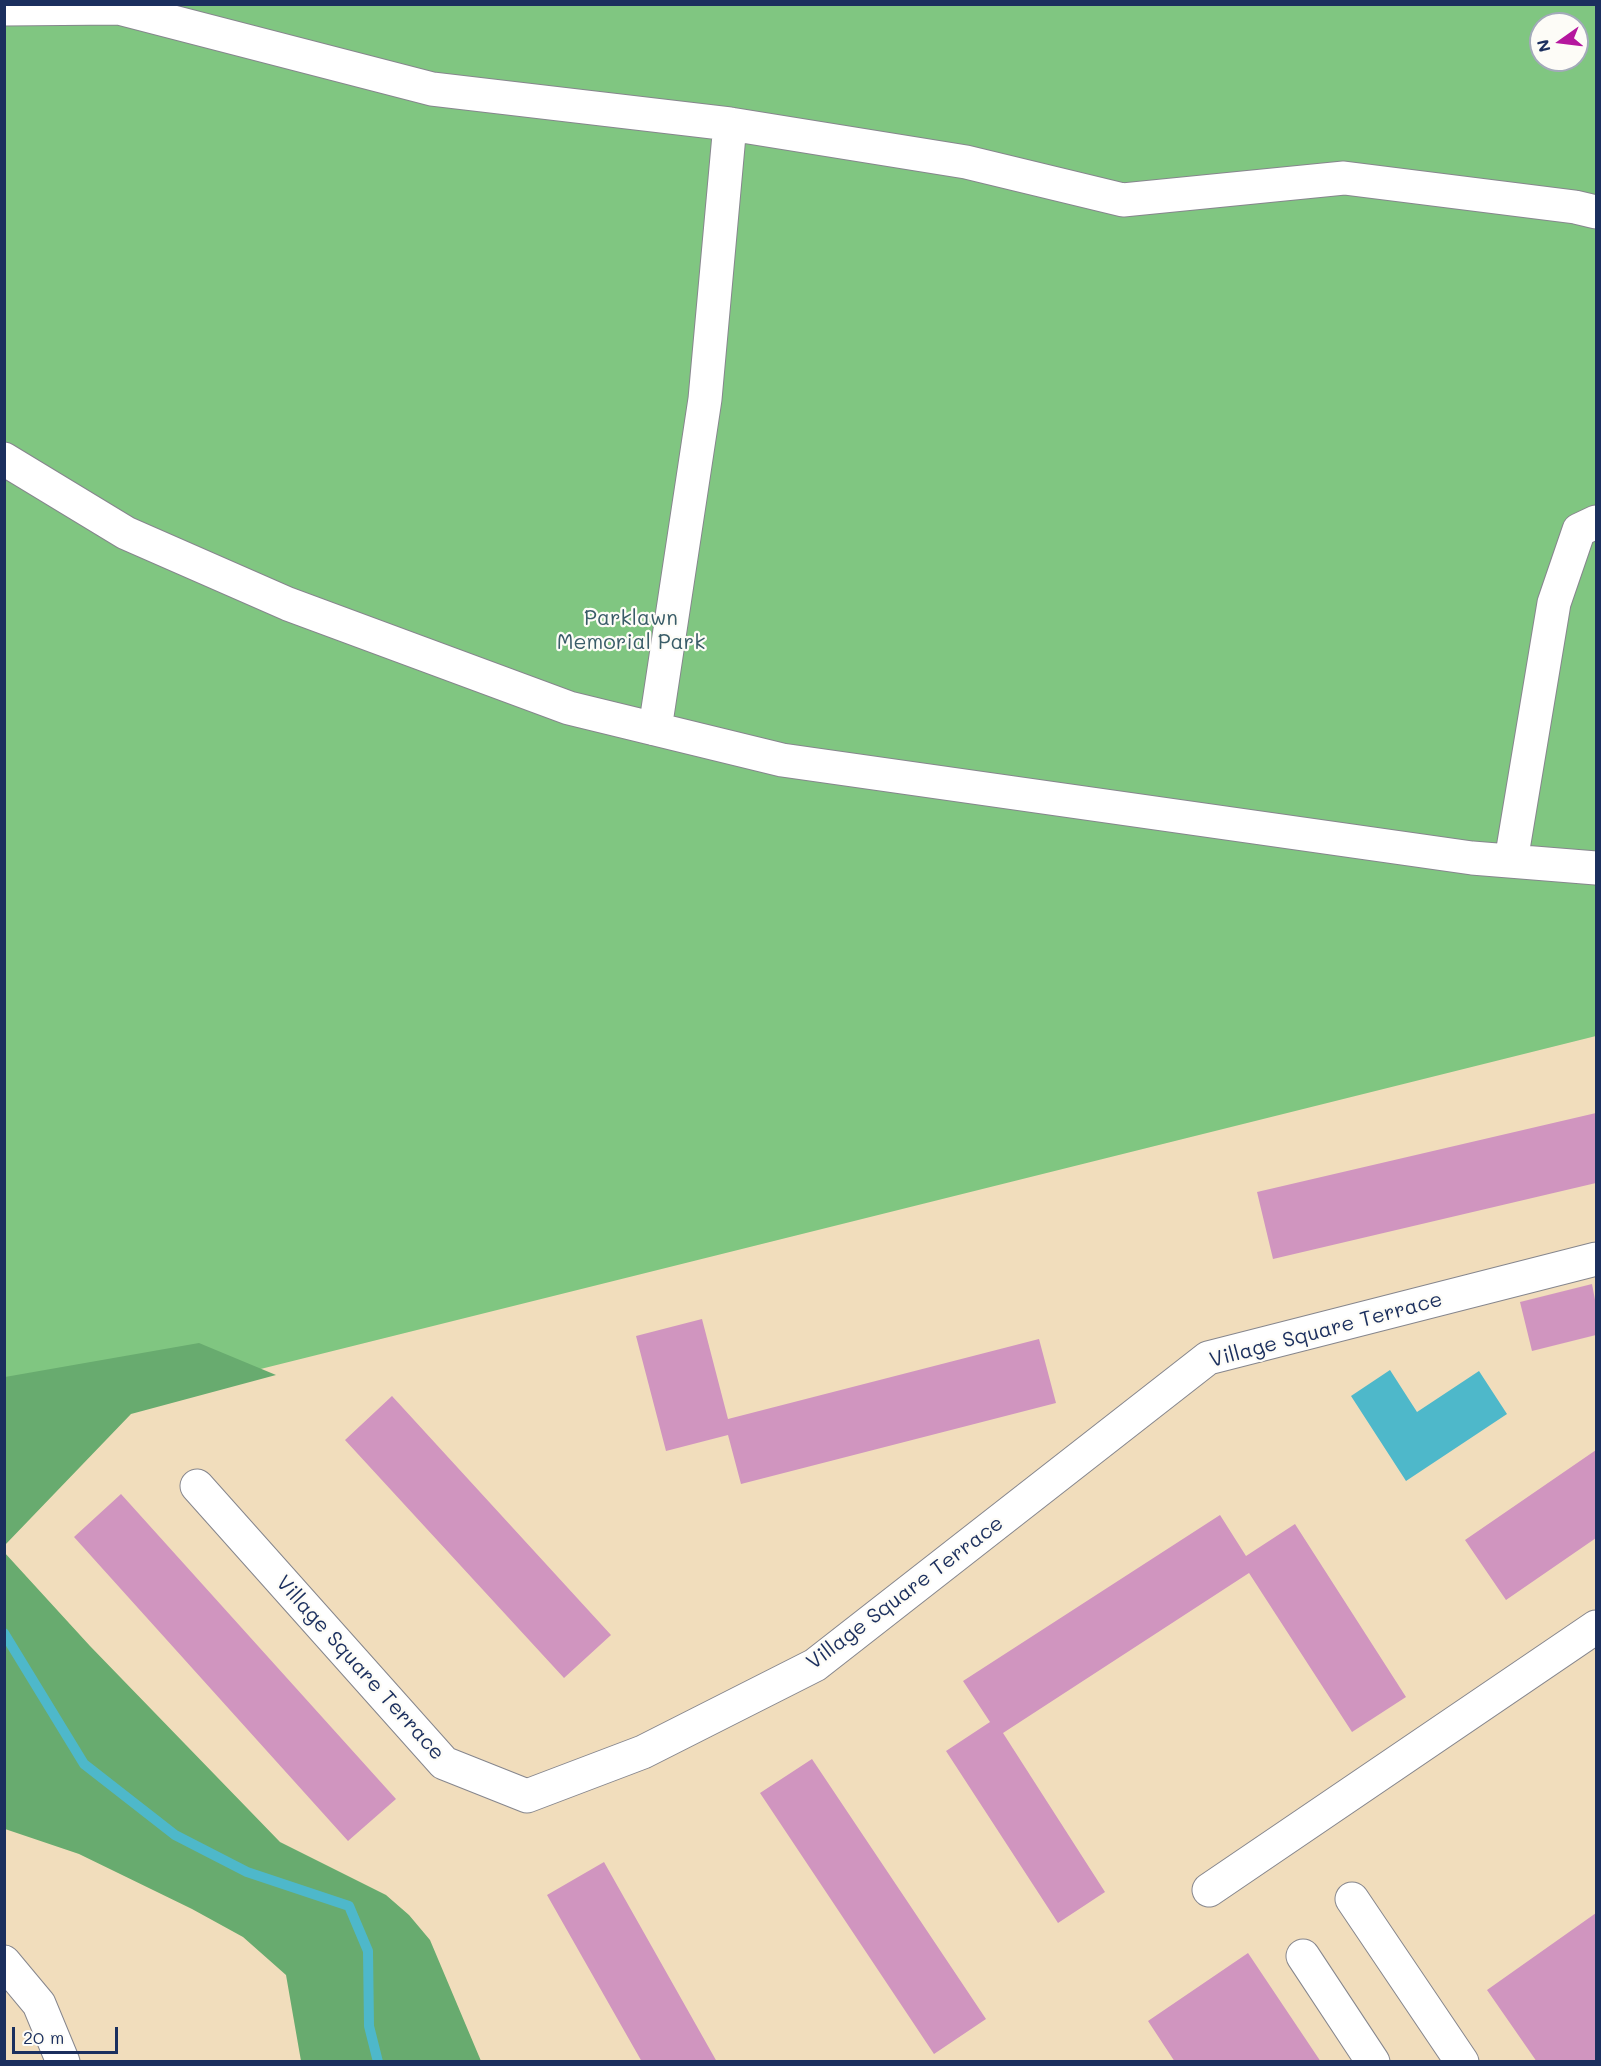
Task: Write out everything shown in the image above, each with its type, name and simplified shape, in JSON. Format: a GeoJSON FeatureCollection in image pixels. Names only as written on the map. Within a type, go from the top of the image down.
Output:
{"type":"FeatureCollection","features":[{"type":"Feature","properties":{"kind":"street"},"geometry":{"type":"LineString","coordinates":[[4,9],[119,8],[432,89],[730,124],[966,162],[1123,200],[1344,178],[1575,207],[1596,212]]}},
{"type":"Feature","properties":{"kind":"street"},"geometry":{"type":"LineString","coordinates":[[655,729],[705,399],[730,124]]}},
{"type":"Feature","properties":{"kind":"street"},"geometry":{"type":"LineString","coordinates":[[4,459],[126,533],[288,604],[568,708],[782,760],[1473,858],[1596,868]]}},
{"type":"Feature","properties":{"kind":"street"},"geometry":{"type":"LineString","coordinates":[[1511,861],[1554,603],[1580,530],[1596,522]]}},
{"type":"Feature","properties":{"kind":"street","name":"Village Square Terrace"},"geometry":{"type":"LineString","coordinates":[[197,1486],[444,1763],[527,1796],[643,1752],[815,1665],[1208,1358],[1596,1259]]}},
{"type":"Feature","properties":{"kind":"street"},"geometry":{"type":"LineString","coordinates":[[1209,1890],[1596,1627]]}},
{"type":"Feature","properties":{"kind":"street"},"geometry":{"type":"LineString","coordinates":[[1352,1899],[1462,2061]]}},
{"type":"Feature","properties":{"kind":"street"},"geometry":{"type":"LineString","coordinates":[[1303,1956],[1373,2061]]}},
{"type":"Feature","properties":{"kind":"street"},"geometry":{"type":"LineString","coordinates":[[4,1962],[39,2004],[63,2061]]}},
{"type":"Feature","properties":{"kind":"green space","name":"Parklawn Memorial Park"},"geometry":{"type":"Polygon","coordinates":[[[5,5],[1596,5],[1596,1036],[32,1426],[5,1496],[5,5]]]}},
{"type":"Feature","properties":{"kind":"green space"},"geometry":{"type":"Polygon","coordinates":[[[199,1343],[276,1375],[131,1414],[5,1545],[5,1377],[199,1343]]]}},
{"type":"Feature","properties":{"kind":"green space"},"geometry":{"type":"Polygon","coordinates":[[[4,1552],[90,1646],[280,1842],[386,1895],[409,1915],[430,1940],[481,2061],[301,2061],[286,1975],[243,1937],[192,1909],[79,1854],[5,1829],[4,1552]]]}},
{"type":"Feature","properties":{"kind":"water"},"geometry":{"type":"Polygon","coordinates":[[[1390,1370],[1417,1412],[1479,1371],[1507,1414],[1406,1481],[1351,1396],[1390,1370]]]}},
{"type":"Feature","properties":{"kind":"building"},"geometry":{"type":"Polygon","coordinates":[[[1596,1113],[1596,1183],[1273,1259],[1257,1192],[1596,1113]]]}},
{"type":"Feature","properties":{"kind":"building"},"geometry":{"type":"Polygon","coordinates":[[[1592,1284],[1596,1305],[1596,1335],[1532,1351],[1520,1302],[1592,1284]]]}},
{"type":"Feature","properties":{"kind":"building"},"geometry":{"type":"Polygon","coordinates":[[[702,1319],[728,1419],[1039,1339],[1056,1403],[741,1484],[728,1435],[666,1451],[636,1336],[702,1319]]]}},
{"type":"Feature","properties":{"kind":"building"},"geometry":{"type":"Polygon","coordinates":[[[392,1396],[611,1635],[564,1678],[345,1440],[392,1396]]]}},
{"type":"Feature","properties":{"kind":"building"},"geometry":{"type":"Polygon","coordinates":[[[1596,1450],[1596,1538],[1506,1600],[1465,1540],[1596,1450]]]}},
{"type":"Feature","properties":{"kind":"building"},"geometry":{"type":"Polygon","coordinates":[[[121,1494],[396,1799],[348,1841],[74,1537],[121,1494]]]}},
{"type":"Feature","properties":{"kind":"building"},"geometry":{"type":"Polygon","coordinates":[[[1220,1515],[1246,1556],[1295,1524],[1406,1697],[1352,1732],[1249,1573],[1003,1733],[1105,1892],[1058,1923],[946,1751],[990,1722],[963,1681],[1220,1515]]]}},
{"type":"Feature","properties":{"kind":"building"},"geometry":{"type":"Polygon","coordinates":[[[812,1759],[986,2019],[934,2054],[760,1793],[812,1759]]]}},
{"type":"Feature","properties":{"kind":"building"},"geometry":{"type":"Polygon","coordinates":[[[604,1862],[717,2062],[642,2062],[547,1895],[604,1862]]]}},
{"type":"Feature","properties":{"kind":"building"},"geometry":{"type":"Polygon","coordinates":[[[1596,1913],[1596,2062],[1537,2062],[1487,1990],[1596,1913]]]}},
{"type":"Feature","properties":{"kind":"building"},"geometry":{"type":"Polygon","coordinates":[[[1248,1953],[1321,2062],[1175,2062],[1148,2021],[1248,1953]]]}},
{"type":"Feature","properties":{"kind":"waterway"},"geometry":{"type":"LineString","coordinates":[[4,1633],[84,1764],[175,1835],[247,1872],[349,1906],[368,1951],[369,2026],[378,2062]]}}]}
